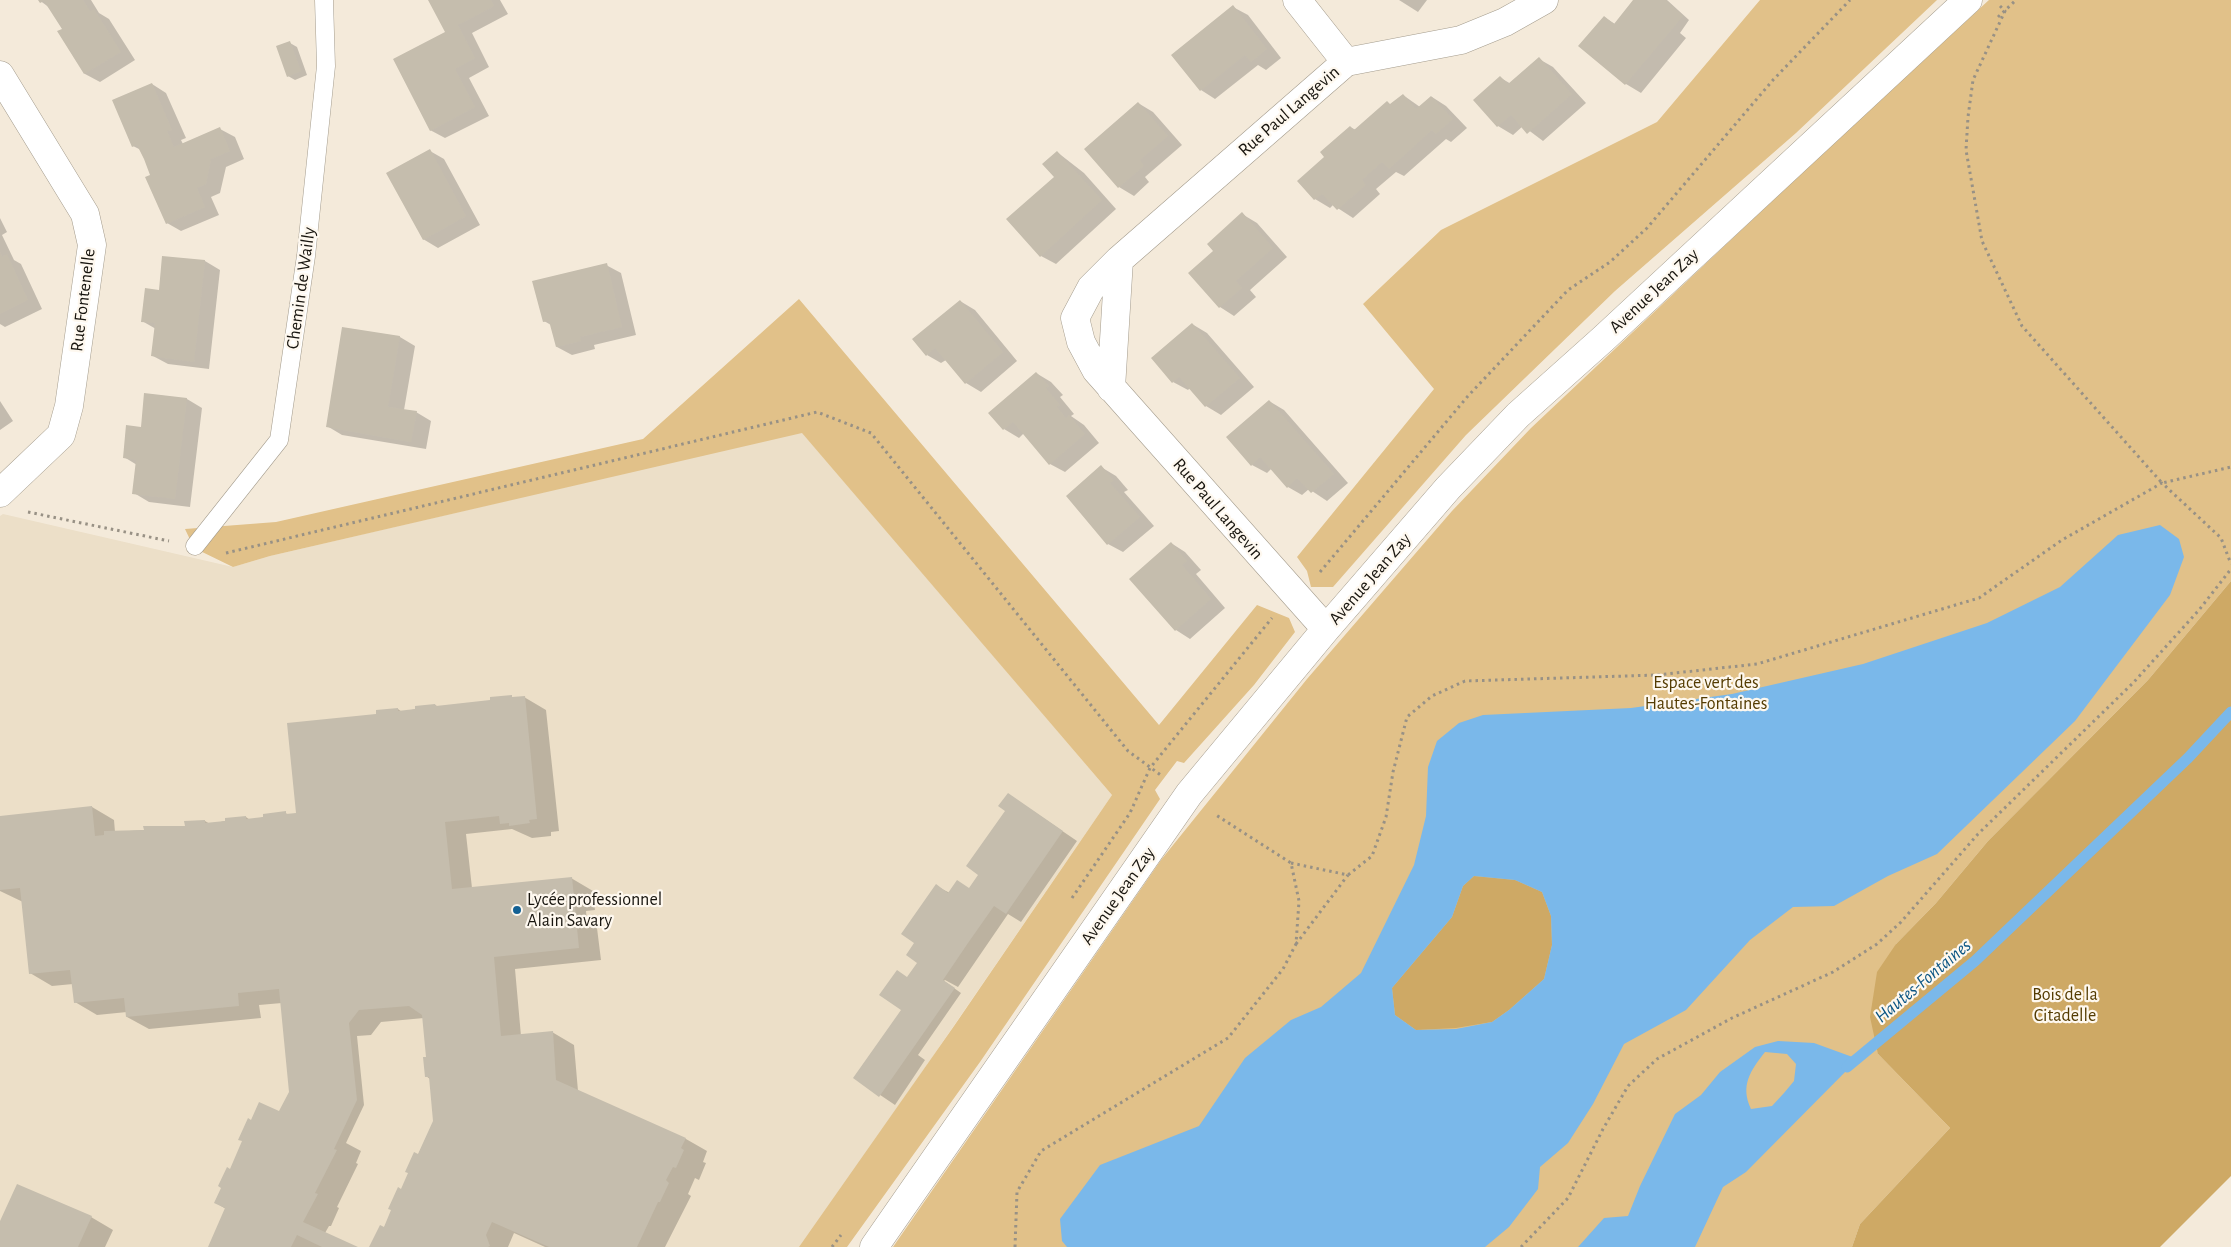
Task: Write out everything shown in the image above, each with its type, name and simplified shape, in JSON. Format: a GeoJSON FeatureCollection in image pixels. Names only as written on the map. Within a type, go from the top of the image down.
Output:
{"type":"FeatureCollection","features":[{"type":"Feature","properties":{"kind":"street"},"geometry":{"type":"LineString","coordinates":[[1297,0],[1346,62]]}},
{"type":"Feature","properties":{"kind":"street","name":"Rue Paul Langevin"},"geometry":{"type":"LineString","coordinates":[[1326,629],[1096,370],[1081,342],[1075,318],[1091,288],[1120,260],[1346,62],[1461,40],[1505,22],[1544,0]]}},
{"type":"Feature","properties":{"kind":"street","name":"Avenue Jean Zay"},"geometry":{"type":"LineString","coordinates":[[874,1247],[1189,794],[1326,629],[1448,488],[1518,415],[1603,339],[1968,0]]}},
{"type":"Feature","properties":{"kind":"street","name":"Rue Fontenelle"},"geometry":{"type":"LineString","coordinates":[[0,75],[85,214],[92,245],[69,406],[62,435],[0,493]]}},
{"type":"Feature","properties":{"kind":"street"},"geometry":{"type":"LineString","coordinates":[[1111,388],[1120,260]]}},
{"type":"Feature","properties":{"kind":"lane","name":"Chemin de Wailly"},"geometry":{"type":"LineString","coordinates":[[195,546],[280,440],[306,256],[326,66],[324,0]]}},
{"type":"Feature","properties":{"kind":"path"},"geometry":{"type":"LineString","coordinates":[[1991,24],[2016,0]]}},
{"type":"Feature","properties":{"kind":"path"},"geometry":{"type":"LineString","coordinates":[[1998,5],[2005,11]]}},
{"type":"Feature","properties":{"kind":"path"},"geometry":{"type":"LineString","coordinates":[[2005,11],[1973,80],[1968,117],[1966,150],[1982,241],[2022,326],[2162,483],[2221,538],[2231,564]]}},
{"type":"Feature","properties":{"kind":"path"},"geometry":{"type":"LineString","coordinates":[[25,511],[195,546],[224,554],[817,412],[871,433],[1128,751],[1213,812],[1291,862],[1348,874]]}},
{"type":"Feature","properties":{"kind":"path"},"geometry":{"type":"LineString","coordinates":[[1015,1247],[1017,1192],[1041,1151],[1228,1038],[1284,969],[1296,944],[1348,874],[1372,856],[1386,817],[1393,772],[1407,717],[1432,696],[1466,681],[1568,680],[1657,675],[1757,664],[1979,598],[2062,540],[2162,483],[2231,466]]}},
{"type":"Feature","properties":{"kind":"path"},"geometry":{"type":"LineString","coordinates":[[1521,1247],[1568,1198],[1603,1129],[1628,1086],[1657,1060],[1732,1018],[1833,972],[1877,944],[1902,922],[1978,834],[2133,683],[2199,610],[2231,568]]}},
{"type":"Feature","properties":{"kind":"path"},"geometry":{"type":"LineString","coordinates":[[1291,862],[1299,901],[1296,944]]}},
{"type":"Feature","properties":{"kind":"shaded area","name":"Lycée professionnel Alain Savary"},"geometry":{"type":"Polygon","coordinates":[[[802,432],[1112,795],[802,1247],[0,1247],[0,516],[3,514],[233,567],[270,556],[802,432]]]}},
{"type":"Feature","properties":{"kind":"green space"},"geometry":{"type":"Polygon","coordinates":[[[1760,0],[1937,0],[1796,133],[1615,291],[1466,435],[1333,587],[1311,587],[1307,571],[1297,557],[1434,389],[1363,304],[1441,230],[1657,122],[1760,0]]]}},
{"type":"Feature","properties":{"kind":"green space","name":"Espace vert des Hautes-Fontaines"},"geometry":{"type":"Polygon","coordinates":[[[1989,0],[2231,0],[2231,581],[2148,680],[1988,841],[1936,903],[1896,944],[1878,1054],[1950,1128],[1860,1224],[1852,1247],[893,1247],[1161,860],[1307,679],[1452,511],[1531,428],[1873,106],[1989,0]]]}},
{"type":"Feature","properties":{"kind":"green space"},"geometry":{"type":"Polygon","coordinates":[[[799,299],[1159,725],[1257,605],[1289,618],[1295,632],[1254,685],[1184,763],[1177,761],[1155,790],[1160,799],[980,1062],[847,1247],[799,1247],[954,1026],[1112,795],[802,433],[270,556],[233,567],[194,548],[185,529],[276,522],[643,439],[799,299]]]}},
{"type":"Feature","properties":{"kind":"green space","name":"Bois de la Citadelle"},"geometry":{"type":"Polygon","coordinates":[[[2231,581],[2231,1176],[2160,1247],[1852,1247],[1860,1224],[1950,1128],[1878,1054],[1870,1017],[1877,972],[1896,944],[1936,903],[1988,841],[2148,680],[2231,581]]]}},
{"type":"Feature","properties":{"kind":"green space"},"geometry":{"type":"Polygon","coordinates":[[[1474,876],[1515,880],[1542,892],[1551,916],[1552,945],[1544,979],[1509,1010],[1492,1022],[1456,1028],[1416,1030],[1395,1015],[1392,988],[1452,917],[1463,886],[1474,876]]]}},
{"type":"Feature","properties":{"kind":"water"},"geometry":{"type":"Polygon","coordinates":[[[2160,525],[2179,539],[2184,557],[2170,595],[2075,721],[1937,854],[1888,876],[1834,906],[1793,907],[1750,940],[1686,1010],[1624,1044],[1593,1104],[1568,1143],[1540,1167],[1538,1189],[1509,1227],[1485,1247],[1067,1247],[1062,1241],[1060,1219],[1100,1165],[1199,1126],[1245,1058],[1291,1020],[1321,1007],[1361,973],[1414,865],[1426,816],[1428,767],[1437,741],[1459,723],[1483,715],[1631,708],[1732,694],[1863,664],[1987,623],[2060,587],[2118,535],[2160,525]],[[1474,876],[1463,886],[1452,917],[1392,988],[1395,1015],[1416,1030],[1456,1029],[1492,1022],[1509,1010],[1544,979],[1552,945],[1551,916],[1542,892],[1515,880],[1474,876]]]}},
{"type":"Feature","properties":{"kind":"water"},"geometry":{"type":"Polygon","coordinates":[[[1778,1041],[1814,1043],[1858,1059],[1746,1172],[1723,1187],[1695,1247],[1578,1247],[1604,1218],[1628,1216],[1640,1186],[1675,1114],[1701,1095],[1720,1072],[1755,1047],[1778,1041]],[[1765,1052],[1751,1072],[1746,1093],[1751,1109],[1772,1106],[1794,1081],[1796,1064],[1787,1054],[1765,1052]]]}},
{"type":"Feature","properties":{"kind":"building"},"geometry":{"type":"Polygon","coordinates":[[[38,0],[83,0],[90,11],[94,9],[121,52],[84,74],[57,31],[62,29],[44,1],[40,3],[38,0]]]}},
{"type":"Feature","properties":{"kind":"building"},"geometry":{"type":"Polygon","coordinates":[[[428,0],[491,0],[494,6],[458,25],[475,58],[455,69],[475,107],[430,131],[393,59],[445,32],[428,0]]]}},
{"type":"Feature","properties":{"kind":"building"},"geometry":{"type":"Polygon","coordinates":[[[1633,0],[1666,0],[1683,16],[1625,85],[1578,46],[1604,16],[1614,24],[1633,0]]]}},
{"type":"Feature","properties":{"kind":"building"},"geometry":{"type":"Polygon","coordinates":[[[1233,5],[1267,49],[1251,62],[1245,55],[1200,91],[1171,55],[1233,5]]]}},
{"type":"Feature","properties":{"kind":"building"},"geometry":{"type":"Polygon","coordinates":[[[290,41],[301,71],[287,77],[276,46],[290,41]]]}},
{"type":"Feature","properties":{"kind":"building"},"geometry":{"type":"Polygon","coordinates":[[[1539,57],[1572,94],[1527,134],[1511,115],[1497,127],[1473,100],[1500,76],[1508,84],[1539,57]]]}},
{"type":"Feature","properties":{"kind":"building"},"geometry":{"type":"Polygon","coordinates":[[[152,83],[172,130],[167,131],[174,147],[220,127],[230,151],[211,159],[206,184],[197,188],[205,207],[166,224],[145,177],[150,175],[144,159],[137,145],[132,147],[112,100],[152,83]]]}},
{"type":"Feature","properties":{"kind":"building"},"geometry":{"type":"Polygon","coordinates":[[[1403,94],[1416,109],[1431,96],[1453,119],[1436,134],[1432,130],[1389,169],[1382,162],[1362,180],[1366,185],[1337,210],[1322,194],[1314,200],[1297,181],[1324,157],[1320,152],[1350,126],[1354,130],[1387,101],[1390,104],[1403,94]]]}},
{"type":"Feature","properties":{"kind":"building"},"geometry":{"type":"Polygon","coordinates":[[[1138,102],[1168,136],[1140,160],[1144,166],[1118,188],[1084,149],[1138,102]]]}},
{"type":"Feature","properties":{"kind":"building"},"geometry":{"type":"Polygon","coordinates":[[[430,149],[466,216],[423,240],[386,173],[430,149]]]}},
{"type":"Feature","properties":{"kind":"building"},"geometry":{"type":"Polygon","coordinates":[[[1057,151],[1102,200],[1040,257],[1006,219],[1054,177],[1042,164],[1057,151]]]}},
{"type":"Feature","properties":{"kind":"building"},"geometry":{"type":"Polygon","coordinates":[[[1242,212],[1273,248],[1236,281],[1242,288],[1219,308],[1188,273],[1213,251],[1207,244],[1242,212]]]}},
{"type":"Feature","properties":{"kind":"building"},"geometry":{"type":"Polygon","coordinates":[[[0,252],[2,257],[7,254],[28,300],[0,314],[0,252]]]}},
{"type":"Feature","properties":{"kind":"building"},"geometry":{"type":"Polygon","coordinates":[[[162,256],[205,260],[194,362],[151,356],[155,323],[141,322],[145,288],[159,290],[162,256]]]}},
{"type":"Feature","properties":{"kind":"building"},"geometry":{"type":"Polygon","coordinates":[[[607,263],[622,327],[580,337],[581,341],[556,347],[549,321],[543,322],[532,281],[607,263]]]}},
{"type":"Feature","properties":{"kind":"building"},"geometry":{"type":"Polygon","coordinates":[[[960,300],[1003,352],[965,384],[935,348],[926,356],[912,339],[960,300]]]}},
{"type":"Feature","properties":{"kind":"building"},"geometry":{"type":"Polygon","coordinates":[[[1192,323],[1240,378],[1205,407],[1179,377],[1172,383],[1151,358],[1192,323]]]}},
{"type":"Feature","properties":{"kind":"building"},"geometry":{"type":"Polygon","coordinates":[[[342,327],[400,336],[388,407],[417,411],[411,442],[326,427],[342,327]]]}},
{"type":"Feature","properties":{"kind":"building"},"geometry":{"type":"Polygon","coordinates":[[[1036,372],[1049,386],[1046,388],[1060,405],[1057,407],[1066,418],[1069,415],[1085,434],[1049,465],[1013,422],[1003,430],[988,413],[1036,372]]]}},
{"type":"Feature","properties":{"kind":"building"},"geometry":{"type":"Polygon","coordinates":[[[144,393],[187,398],[175,499],[132,494],[136,460],[123,458],[126,425],[141,427],[144,393]]]}},
{"type":"Feature","properties":{"kind":"building"},"geometry":{"type":"Polygon","coordinates":[[[1269,400],[1334,474],[1311,493],[1297,478],[1287,488],[1260,457],[1251,466],[1226,437],[1269,400]]]}},
{"type":"Feature","properties":{"kind":"building"},"geometry":{"type":"Polygon","coordinates":[[[1101,465],[1114,481],[1110,483],[1140,517],[1107,545],[1066,496],[1101,465]]]}},
{"type":"Feature","properties":{"kind":"building"},"geometry":{"type":"Polygon","coordinates":[[[1171,542],[1187,561],[1182,565],[1211,599],[1175,631],[1129,579],[1171,542]]]}},
{"type":"Feature","properties":{"kind":"building"},"geometry":{"type":"Polygon","coordinates":[[[512,695],[512,697],[525,696],[537,819],[529,820],[530,823],[509,826],[509,823],[500,824],[499,816],[445,822],[452,889],[572,877],[579,948],[494,957],[501,1036],[553,1031],[556,1080],[686,1138],[681,1148],[684,1150],[676,1168],[673,1167],[666,1180],[669,1183],[637,1247],[549,1247],[492,1222],[486,1235],[490,1246],[488,1247],[369,1247],[380,1225],[384,1227],[391,1210],[388,1209],[398,1187],[401,1189],[408,1173],[405,1172],[414,1152],[418,1154],[433,1121],[429,1077],[425,1077],[423,1057],[426,1057],[422,1015],[409,1006],[359,1010],[349,1023],[357,1100],[334,1149],[337,1150],[315,1193],[318,1194],[303,1222],[358,1247],[322,1247],[297,1235],[291,1247],[208,1247],[225,1208],[214,1203],[221,1188],[218,1186],[227,1167],[230,1169],[242,1141],[238,1140],[248,1118],[251,1120],[259,1102],[279,1111],[289,1092],[279,989],[238,993],[239,1006],[126,1017],[124,998],[74,1003],[70,970],[29,974],[20,888],[0,890],[0,816],[92,806],[95,836],[104,835],[104,831],[144,830],[143,826],[185,826],[184,821],[205,820],[205,823],[225,821],[225,818],[246,816],[246,819],[263,817],[263,814],[286,811],[286,814],[296,813],[287,723],[376,714],[376,710],[398,708],[398,711],[415,709],[415,706],[435,704],[436,706],[490,700],[490,697],[512,695]]]}},
{"type":"Feature","properties":{"kind":"building"},"geometry":{"type":"Polygon","coordinates":[[[1008,793],[1063,831],[1006,914],[994,906],[968,943],[943,980],[955,988],[879,1097],[853,1078],[901,1010],[879,995],[897,970],[907,977],[917,963],[906,955],[914,943],[901,934],[936,884],[948,893],[957,880],[969,888],[978,875],[966,866],[1005,811],[998,806],[1008,793]]]}},
{"type":"Feature","properties":{"kind":"building"},"geometry":{"type":"Polygon","coordinates":[[[17,1184],[92,1216],[78,1247],[0,1247],[0,1221],[17,1184]]]}},
{"type":"Feature","properties":{"kind":"waterway","name":"Hautes-Fontaines"},"geometry":{"type":"LineString","coordinates":[[1847,1067],[1975,961],[2188,758],[2231,712]]}},
{"type":"Feature","properties":{"kind":"place","name":"Lycée professionnel Alain Savary"},"geometry":{"type":"Point","coordinates":[517,910]}}]}
